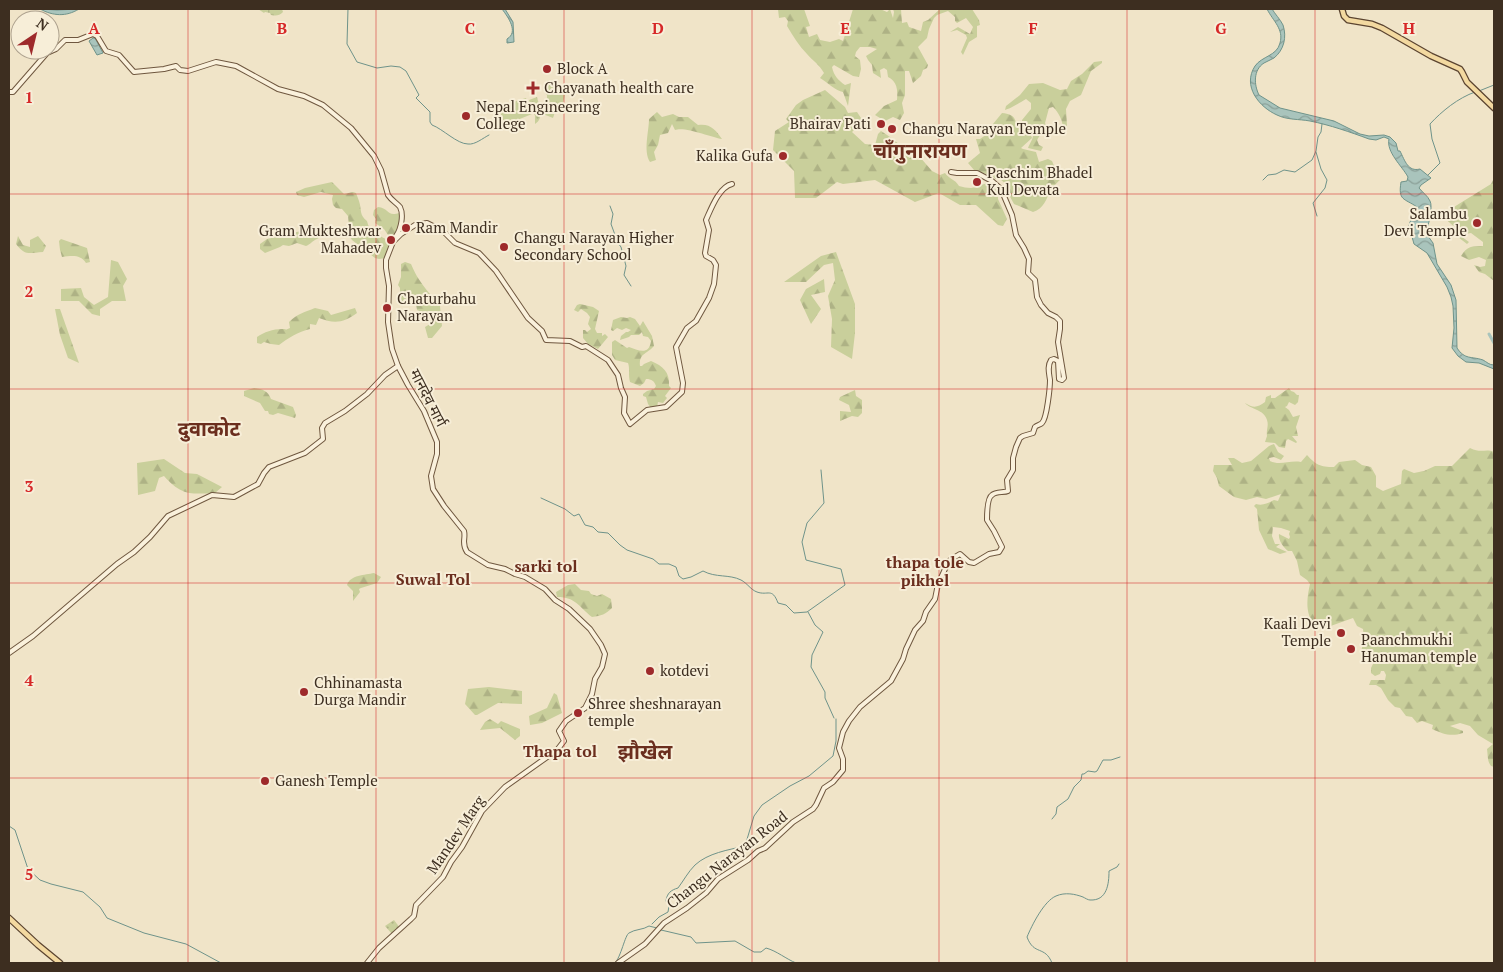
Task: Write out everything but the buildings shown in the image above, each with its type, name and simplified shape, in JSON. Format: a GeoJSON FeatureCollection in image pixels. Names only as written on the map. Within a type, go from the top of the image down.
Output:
{"type":"FeatureCollection","features":[{"type":"Feature","properties":{"kind":"main road"},"geometry":{"type":"LineString","coordinates":[[1342,9],[1344,16],[1348,20],[1372,24],[1382,28],[1460,70],[1467,82],[1494,108]]}},
{"type":"Feature","properties":{"kind":"main road"},"geometry":{"type":"LineString","coordinates":[[9,92],[13,92],[47,53],[56,49],[65,40],[75,41],[93,34],[97,36],[106,51],[119,55],[134,72],[164,70],[176,66],[180,70],[188,72],[216,62],[236,66],[278,89],[317,101],[355,132],[376,159],[388,195],[400,208],[402,215],[400,229],[386,260],[389,286],[388,322],[392,348],[398,366],[385,374],[367,394],[346,412],[325,423],[322,428],[323,439],[306,454],[269,467],[258,484],[232,498],[212,495],[168,516],[134,552],[117,564],[45,626],[9,653]]}},
{"type":"Feature","properties":{"kind":"main road","name":"Changu Narayan Road"},"geometry":{"type":"LineString","coordinates":[[618,963],[645,944],[658,929],[679,912],[706,893],[718,879],[765,848],[793,822],[814,808],[824,788],[833,782],[843,770],[843,759],[839,748],[846,726],[860,706],[892,680],[904,659],[906,648],[914,630],[923,621],[926,612],[935,598],[938,584],[950,560],[960,554],[969,562],[974,563],[988,554],[1000,551],[1002,545],[987,520],[990,496],[1008,491],[1007,480],[1013,470],[1013,458],[1020,438],[1033,433],[1035,427],[1044,420],[1048,405],[1049,364],[1051,360],[1058,361],[1059,379],[1062,380],[1064,378],[1058,342],[1060,322],[1046,311],[1038,299],[1035,280],[1028,274],[1029,259],[1016,235],[1012,214],[1001,189],[992,181],[977,173],[951,172]]}},
{"type":"Feature","properties":{"kind":"main road"},"geometry":{"type":"LineString","coordinates":[[393,242],[398,236],[415,226],[427,223],[441,229],[455,243],[479,254],[496,272],[528,318],[542,331],[546,340],[570,341],[588,347],[610,362],[619,377],[625,397],[624,413],[630,424],[647,410],[666,407],[682,392],[683,383],[676,347],[688,328],[696,321],[709,298],[714,284],[716,265],[705,253],[709,230],[706,220],[713,204],[725,187],[732,184]]}},
{"type":"Feature","properties":{"kind":"main road","name":"मानदेव मार्ग"},"geometry":{"type":"LineString","coordinates":[[398,366],[412,393],[424,410],[437,442],[437,454],[431,476],[433,489],[464,532],[463,540],[467,552],[488,565],[505,569],[545,589],[555,600],[569,609],[590,629],[604,648],[606,654],[604,662],[594,679],[593,690],[585,708]]}},
{"type":"Feature","properties":{"kind":"main road","name":"Mandev Marg"},"geometry":{"type":"LineString","coordinates":[[367,963],[379,948],[414,916],[415,906],[443,877],[482,811],[506,787],[557,750],[564,741],[559,731],[561,727],[566,721],[585,708]]}},
{"type":"Feature","properties":{"kind":"main road"},"geometry":{"type":"LineString","coordinates":[[9,918],[60,963]]}},
{"type":"Feature","properties":{"kind":"green space"},"geometry":{"type":"Polygon","coordinates":[[[258,9],[282,9],[283,12],[276,16],[264,13],[258,9]]]}},
{"type":"Feature","properties":{"kind":"green space"},"geometry":{"type":"Polygon","coordinates":[[[778,9],[804,9],[810,26],[806,27],[809,37],[817,34],[820,40],[830,42],[839,39],[843,41],[853,9],[880,9],[887,12],[890,9],[893,18],[893,9],[901,9],[902,23],[907,22],[909,27],[921,31],[923,22],[940,9],[972,9],[980,25],[977,26],[977,37],[969,42],[963,55],[961,52],[967,38],[966,35],[957,30],[950,32],[958,27],[970,34],[973,27],[966,18],[957,23],[955,17],[948,11],[934,18],[927,38],[918,47],[928,65],[927,68],[923,70],[921,76],[913,83],[909,71],[905,71],[905,95],[902,103],[904,113],[900,120],[893,117],[885,121],[875,115],[884,106],[897,100],[897,89],[884,68],[880,70],[881,78],[873,73],[872,65],[866,56],[877,49],[860,47],[856,52],[855,56],[860,60],[861,69],[859,77],[853,76],[834,65],[832,67],[840,81],[845,85],[851,83],[848,106],[843,92],[820,78],[824,73],[796,41],[787,26],[788,21],[785,17],[779,18],[778,9]]]}},
{"type":"Feature","properties":{"kind":"green space"},"geometry":{"type":"Polygon","coordinates":[[[1102,61],[1091,71],[1081,95],[1070,101],[1066,109],[1067,126],[1063,129],[1057,112],[1053,107],[1049,108],[1045,123],[1048,130],[1042,132],[1037,140],[1039,145],[1043,147],[1041,151],[1028,148],[1033,132],[1032,129],[1022,125],[1022,120],[1031,109],[1031,103],[1026,99],[1005,110],[1006,106],[1020,95],[1029,84],[1043,83],[1060,90],[1067,89],[1071,81],[1082,74],[1094,62],[1102,61]]]}},
{"type":"Feature","properties":{"kind":"green space"},"geometry":{"type":"Polygon","coordinates":[[[548,80],[553,81],[563,89],[565,95],[563,103],[555,105],[556,109],[553,118],[543,114],[542,109],[547,98],[543,90],[544,84],[548,80]]]}},
{"type":"Feature","properties":{"kind":"green space"},"geometry":{"type":"Polygon","coordinates":[[[825,90],[845,107],[848,113],[857,112],[861,118],[861,123],[852,132],[865,144],[875,145],[878,134],[881,131],[901,146],[909,158],[919,156],[932,171],[940,175],[945,173],[959,186],[971,188],[987,183],[998,188],[998,199],[1007,219],[1003,226],[998,225],[976,205],[960,205],[939,193],[915,202],[875,180],[843,184],[837,182],[816,198],[795,198],[794,171],[773,150],[775,131],[789,122],[786,119],[796,105],[825,90]]]}},
{"type":"Feature","properties":{"kind":"green space"},"geometry":{"type":"Polygon","coordinates":[[[537,97],[541,115],[535,124],[535,116],[529,100],[537,97]]]}},
{"type":"Feature","properties":{"kind":"green space"},"geometry":{"type":"Polygon","coordinates":[[[526,98],[532,114],[505,125],[500,112],[516,101],[526,98]]]}},
{"type":"Feature","properties":{"kind":"green space"},"geometry":{"type":"Polygon","coordinates":[[[657,112],[662,117],[673,114],[679,117],[688,117],[698,125],[706,125],[712,128],[722,139],[691,131],[675,130],[672,124],[668,133],[660,135],[654,152],[656,160],[650,162],[647,152],[649,119],[657,112]]]}},
{"type":"Feature","properties":{"kind":"green space"},"geometry":{"type":"Polygon","coordinates":[[[1002,113],[1011,115],[1021,128],[1029,131],[1032,138],[1021,148],[1036,152],[1039,162],[1048,159],[1052,161],[1057,173],[1061,174],[1062,178],[1052,188],[1046,200],[1037,211],[1033,212],[1014,204],[1008,193],[1010,188],[999,178],[995,179],[992,176],[974,170],[968,163],[980,153],[976,139],[980,139],[993,130],[993,124],[1002,113]]]}},
{"type":"Feature","properties":{"kind":"green space"},"geometry":{"type":"Polygon","coordinates":[[[1494,178],[1494,281],[1479,272],[1474,265],[1485,266],[1486,260],[1479,257],[1469,260],[1461,256],[1470,247],[1483,246],[1483,242],[1471,233],[1465,234],[1462,237],[1469,242],[1467,244],[1458,237],[1459,231],[1441,215],[1491,184],[1494,178]]]}},
{"type":"Feature","properties":{"kind":"green space"},"geometry":{"type":"Polygon","coordinates":[[[332,182],[344,194],[356,193],[364,219],[370,228],[374,233],[388,240],[390,246],[386,258],[375,258],[352,240],[348,216],[342,209],[336,208],[333,205],[333,195],[321,192],[304,197],[297,195],[296,192],[332,182]]]}},
{"type":"Feature","properties":{"kind":"green space"},"geometry":{"type":"Polygon","coordinates":[[[378,207],[392,214],[399,213],[399,226],[393,239],[375,223],[376,219],[373,215],[374,210],[378,207]]]}},
{"type":"Feature","properties":{"kind":"green space"},"geometry":{"type":"Polygon","coordinates":[[[318,227],[331,228],[338,231],[339,235],[319,238],[306,246],[297,243],[289,246],[283,245],[265,253],[260,249],[260,244],[267,239],[318,227]]]}},
{"type":"Feature","properties":{"kind":"green space"},"geometry":{"type":"Polygon","coordinates":[[[18,236],[23,245],[30,247],[30,240],[38,236],[46,246],[43,252],[25,252],[16,244],[18,236]]]}},
{"type":"Feature","properties":{"kind":"green space"},"geometry":{"type":"Polygon","coordinates":[[[61,239],[87,248],[90,262],[86,263],[76,256],[62,257],[59,241],[61,239]]]}},
{"type":"Feature","properties":{"kind":"green space"},"geometry":{"type":"Polygon","coordinates":[[[836,252],[855,304],[855,333],[852,359],[831,347],[832,319],[828,296],[835,280],[833,263],[824,265],[806,282],[784,282],[821,256],[836,252]]]}},
{"type":"Feature","properties":{"kind":"green space"},"geometry":{"type":"Polygon","coordinates":[[[111,260],[118,262],[127,279],[123,286],[126,301],[112,301],[100,309],[100,316],[92,314],[79,301],[61,301],[61,289],[81,288],[84,297],[94,305],[108,297],[111,260]]]}},
{"type":"Feature","properties":{"kind":"green space"},"geometry":{"type":"Polygon","coordinates":[[[405,262],[411,264],[421,282],[440,306],[442,326],[432,338],[428,338],[425,327],[430,322],[422,312],[417,310],[416,304],[411,298],[408,298],[403,303],[400,302],[400,288],[398,285],[401,277],[401,264],[405,262]]]}},
{"type":"Feature","properties":{"kind":"green space"},"geometry":{"type":"Polygon","coordinates":[[[824,279],[825,292],[811,295],[821,309],[811,324],[800,300],[806,289],[824,279]]]}},
{"type":"Feature","properties":{"kind":"green space"},"geometry":{"type":"Polygon","coordinates":[[[580,304],[593,307],[599,311],[595,329],[597,333],[602,333],[602,336],[605,334],[608,337],[598,349],[588,344],[583,338],[583,330],[587,332],[591,329],[588,324],[590,317],[581,309],[578,312],[574,310],[580,304]]]}},
{"type":"Feature","properties":{"kind":"green space"},"geometry":{"type":"Polygon","coordinates":[[[315,308],[328,311],[331,315],[355,308],[357,313],[339,322],[319,318],[316,325],[310,324],[310,329],[293,336],[279,345],[264,342],[261,344],[257,343],[257,337],[260,335],[272,330],[286,330],[290,328],[289,322],[292,319],[315,308]]]}},
{"type":"Feature","properties":{"kind":"green space"},"geometry":{"type":"Polygon","coordinates":[[[55,309],[60,309],[79,363],[68,358],[60,335],[55,309]]]}},
{"type":"Feature","properties":{"kind":"green space"},"geometry":{"type":"Polygon","coordinates":[[[621,317],[635,319],[640,326],[643,321],[652,336],[654,346],[642,356],[640,366],[651,361],[662,367],[667,373],[671,388],[665,396],[667,398],[663,403],[658,402],[657,407],[651,408],[646,397],[643,396],[647,391],[654,389],[656,386],[654,382],[646,379],[640,386],[630,382],[628,363],[615,360],[612,355],[612,342],[615,340],[627,348],[643,351],[650,346],[651,341],[648,337],[643,336],[642,332],[639,335],[631,335],[620,340],[621,336],[631,330],[617,328],[613,331],[611,330],[613,320],[621,317]]]}},
{"type":"Feature","properties":{"kind":"green space"},"geometry":{"type":"Polygon","coordinates":[[[254,388],[265,391],[271,399],[293,407],[296,415],[295,418],[278,413],[269,414],[260,403],[244,396],[244,391],[254,388]]]}},
{"type":"Feature","properties":{"kind":"green space"},"geometry":{"type":"Polygon","coordinates":[[[1289,388],[1299,395],[1298,402],[1295,405],[1289,402],[1285,407],[1293,417],[1300,415],[1296,427],[1298,436],[1292,436],[1297,442],[1288,439],[1285,448],[1279,447],[1275,443],[1265,442],[1268,424],[1265,416],[1245,403],[1257,406],[1265,402],[1266,397],[1271,395],[1271,398],[1275,398],[1289,388]]]}},
{"type":"Feature","properties":{"kind":"green space"},"geometry":{"type":"Polygon","coordinates":[[[855,390],[856,396],[862,400],[862,413],[858,417],[852,416],[840,421],[840,411],[851,412],[849,405],[839,400],[840,397],[855,390]]]}},
{"type":"Feature","properties":{"kind":"green space"},"geometry":{"type":"Polygon","coordinates":[[[1274,444],[1278,452],[1284,456],[1281,460],[1274,457],[1269,458],[1270,461],[1274,462],[1301,462],[1307,455],[1319,465],[1334,467],[1339,462],[1355,460],[1362,465],[1371,467],[1376,476],[1376,487],[1383,491],[1401,484],[1402,471],[1404,469],[1414,473],[1435,466],[1452,466],[1470,448],[1478,451],[1494,452],[1494,767],[1489,762],[1487,749],[1493,744],[1478,735],[1470,726],[1460,723],[1450,726],[1463,731],[1463,733],[1455,735],[1436,731],[1432,729],[1433,725],[1422,721],[1417,723],[1412,717],[1406,716],[1400,708],[1395,707],[1388,700],[1381,688],[1376,685],[1369,685],[1371,680],[1385,680],[1386,675],[1384,671],[1375,676],[1371,673],[1375,660],[1361,652],[1364,639],[1363,629],[1357,626],[1353,618],[1325,628],[1313,623],[1308,609],[1310,584],[1300,575],[1297,561],[1292,551],[1288,551],[1279,539],[1279,534],[1289,539],[1290,531],[1273,527],[1272,536],[1275,544],[1280,544],[1276,547],[1287,552],[1280,554],[1268,549],[1259,530],[1257,509],[1254,506],[1274,500],[1278,501],[1281,494],[1266,499],[1257,497],[1246,500],[1234,497],[1219,486],[1213,471],[1214,465],[1232,465],[1228,458],[1234,458],[1242,463],[1251,461],[1274,444]]]}},
{"type":"Feature","properties":{"kind":"green space"},"geometry":{"type":"Polygon","coordinates":[[[164,459],[185,473],[197,474],[222,487],[215,493],[199,494],[187,492],[170,483],[164,476],[159,478],[155,491],[138,495],[137,463],[164,459]]]}},
{"type":"Feature","properties":{"kind":"green space"},"geometry":{"type":"Polygon","coordinates":[[[374,573],[381,577],[377,583],[359,589],[360,592],[353,601],[353,591],[347,585],[351,579],[374,573]]]}},
{"type":"Feature","properties":{"kind":"green space"},"geometry":{"type":"Polygon","coordinates":[[[575,584],[581,590],[589,591],[597,596],[602,594],[611,599],[612,608],[608,612],[592,617],[577,603],[563,597],[557,597],[556,592],[568,585],[575,584]]]}},
{"type":"Feature","properties":{"kind":"green space"},"geometry":{"type":"Polygon","coordinates":[[[489,687],[522,691],[522,704],[498,703],[475,715],[465,704],[468,689],[489,687]]]}},
{"type":"Feature","properties":{"kind":"green space"},"geometry":{"type":"Polygon","coordinates":[[[554,693],[557,695],[562,713],[542,723],[530,725],[529,716],[547,708],[554,693]]]}},
{"type":"Feature","properties":{"kind":"green space"},"geometry":{"type":"Polygon","coordinates":[[[490,719],[498,724],[501,721],[520,729],[520,736],[515,740],[500,728],[480,730],[485,722],[490,719]]]}},
{"type":"Feature","properties":{"kind":"green space"},"geometry":{"type":"Polygon","coordinates":[[[394,920],[400,928],[392,934],[385,926],[394,920]]]}},
{"type":"Feature","properties":{"kind":"water"},"geometry":{"type":"Polygon","coordinates":[[[79,9],[60,15],[60,10],[57,10],[79,9]]]}},
{"type":"Feature","properties":{"kind":"water"},"geometry":{"type":"Polygon","coordinates":[[[502,9],[505,9],[513,22],[514,42],[507,43],[512,29],[502,9]]]}},
{"type":"Feature","properties":{"kind":"water"},"geometry":{"type":"Polygon","coordinates":[[[1267,9],[1272,9],[1282,23],[1285,39],[1277,55],[1260,66],[1256,74],[1255,82],[1259,95],[1280,108],[1334,121],[1360,134],[1390,137],[1396,143],[1398,151],[1400,151],[1405,162],[1410,167],[1420,169],[1431,178],[1419,188],[1428,197],[1431,204],[1428,226],[1425,232],[1433,243],[1437,264],[1451,285],[1456,300],[1457,348],[1466,356],[1494,365],[1494,369],[1479,363],[1466,362],[1452,348],[1454,328],[1451,297],[1427,253],[1414,244],[1409,226],[1417,207],[1401,196],[1401,182],[1407,181],[1408,177],[1392,154],[1389,139],[1384,137],[1376,140],[1369,139],[1310,121],[1281,117],[1264,107],[1254,95],[1250,81],[1251,74],[1261,60],[1276,51],[1281,38],[1279,29],[1267,9]]]}},
{"type":"Feature","properties":{"kind":"water"},"geometry":{"type":"Polygon","coordinates":[[[95,38],[103,53],[97,55],[89,41],[95,38]]]}},
{"type":"Feature","properties":{"kind":"waterway"},"geometry":{"type":"LineString","coordinates":[[348,9],[347,44],[357,62],[377,68],[400,67],[406,71],[419,95],[416,98],[430,112],[430,122],[432,125],[459,142],[473,143],[489,135]]}},
{"type":"Feature","properties":{"kind":"waterway"},"geometry":{"type":"LineString","coordinates":[[1479,91],[1494,85]]}},
{"type":"Feature","properties":{"kind":"waterway"},"geometry":{"type":"LineString","coordinates":[[1428,175],[1440,163],[1432,139],[1430,124],[1451,105],[1475,92]]}},
{"type":"Feature","properties":{"kind":"waterway"},"geometry":{"type":"LineString","coordinates":[[1263,180],[1268,175],[1284,170],[1295,172],[1312,160],[1322,124]]}},
{"type":"Feature","properties":{"kind":"waterway"},"geometry":{"type":"LineString","coordinates":[[1316,152],[1321,169],[1327,180],[1325,188],[1313,203],[1317,216]]}},
{"type":"Feature","properties":{"kind":"waterway"},"geometry":{"type":"LineString","coordinates":[[610,206],[613,214],[611,224],[621,247],[626,266],[624,275],[631,286]]}},
{"type":"Feature","properties":{"kind":"waterway"},"geometry":{"type":"LineString","coordinates":[[1489,334],[1494,343]]}},
{"type":"Feature","properties":{"kind":"waterway"},"geometry":{"type":"LineString","coordinates":[[541,498],[565,509],[574,516],[579,514],[585,525],[593,527],[598,532],[608,533],[627,550],[653,559],[659,564],[669,564],[676,567],[679,576],[683,579],[703,571],[713,575],[736,578],[757,592],[774,595],[778,603],[786,605],[794,613],[807,612],[845,585],[841,569],[806,560],[802,542],[807,523],[824,503],[821,470]]}},
{"type":"Feature","properties":{"kind":"waterway"},"geometry":{"type":"LineString","coordinates":[[808,612],[815,625],[823,632],[812,655],[811,667],[825,692],[825,698],[834,718]]}},
{"type":"Feature","properties":{"kind":"waterway"},"geometry":{"type":"LineString","coordinates":[[652,924],[668,912],[669,906],[666,901],[668,894],[678,888],[695,865],[712,855],[745,846],[754,816],[762,805],[809,776],[833,756],[836,741],[836,719]]}},
{"type":"Feature","properties":{"kind":"waterway"},"geometry":{"type":"LineString","coordinates":[[1052,819],[1056,814],[1057,807],[1068,799],[1074,787],[1081,780],[1082,774],[1088,771],[1097,771],[1103,760],[1120,757]]}},
{"type":"Feature","properties":{"kind":"waterway"},"geometry":{"type":"LineString","coordinates":[[9,826],[15,830],[28,869],[40,880],[83,892],[100,907],[107,918],[144,933],[186,944],[221,963]]}},
{"type":"Feature","properties":{"kind":"waterway"},"geometry":{"type":"LineString","coordinates":[[1052,963],[1046,954],[1033,947],[1027,937],[1039,914],[1047,903],[1059,895],[1073,894],[1090,900],[1100,898],[1106,891],[1109,871],[1119,864]]}},
{"type":"Feature","properties":{"kind":"waterway"},"geometry":{"type":"LineString","coordinates":[[615,963],[629,933],[649,926],[657,928]]}},
{"type":"Feature","properties":{"kind":"waterway"},"geometry":{"type":"LineString","coordinates":[[661,930],[691,937],[696,943],[735,941],[754,952],[761,952],[766,948],[796,963]]}},
{"type":"Feature","properties":{"kind":"place","name":"Block A"},"geometry":{"type":"Point","coordinates":[547,69]}},
{"type":"Feature","properties":{"kind":"place","name":"Chayanath health care"},"geometry":{"type":"Point","coordinates":[533,88]}},
{"type":"Feature","properties":{"kind":"place","name":"Nepal Engineering College"},"geometry":{"type":"Point","coordinates":[466,116]}},
{"type":"Feature","properties":{"kind":"place","name":"Bhairav Pati"},"geometry":{"type":"Point","coordinates":[881,124]}},
{"type":"Feature","properties":{"kind":"place","name":"Changu Narayan Temple"},"geometry":{"type":"Point","coordinates":[892,129]}},
{"type":"Feature","properties":{"kind":"place","name":"Kalika Gufa"},"geometry":{"type":"Point","coordinates":[783,156]}},
{"type":"Feature","properties":{"kind":"place","name":"Paschim Bhadel Kul Devata"},"geometry":{"type":"Point","coordinates":[977,182]}},
{"type":"Feature","properties":{"kind":"place","name":"Salambu Devi Temple"},"geometry":{"type":"Point","coordinates":[1477,223]}},
{"type":"Feature","properties":{"kind":"place","name":"Ram Mandir"},"geometry":{"type":"Point","coordinates":[406,228]}},
{"type":"Feature","properties":{"kind":"place","name":"Gram Mukteshwar Mahadev"},"geometry":{"type":"Point","coordinates":[391,240]}},
{"type":"Feature","properties":{"kind":"place","name":"Changu Narayan Higher Secondary School"},"geometry":{"type":"Point","coordinates":[504,247]}},
{"type":"Feature","properties":{"kind":"place","name":"Chaturbahu Narayan"},"geometry":{"type":"Point","coordinates":[387,308]}},
{"type":"Feature","properties":{"kind":"place","name":"Kaali Devi Temple"},"geometry":{"type":"Point","coordinates":[1341,633]}},
{"type":"Feature","properties":{"kind":"place","name":"Paanchmukhi Hanuman temple"},"geometry":{"type":"Point","coordinates":[1351,649]}},
{"type":"Feature","properties":{"kind":"place","name":"kotdevi"},"geometry":{"type":"Point","coordinates":[650,671]}},
{"type":"Feature","properties":{"kind":"place","name":"Chhinamasta Durga Mandir"},"geometry":{"type":"Point","coordinates":[304,692]}},
{"type":"Feature","properties":{"kind":"place","name":"Shree sheshnarayan temple"},"geometry":{"type":"Point","coordinates":[578,713]}},
{"type":"Feature","properties":{"kind":"place","name":"Ganesh Temple"},"geometry":{"type":"Point","coordinates":[265,781]}},
{"type":"Feature","properties":{"kind":"district","name":"चाँगुनारायण"},"geometry":{"type":"Point","coordinates":[920,151]}},
{"type":"Feature","properties":{"kind":"district","name":"दुवाकोट"},"geometry":{"type":"Point","coordinates":[209,429]}},
{"type":"Feature","properties":{"kind":"district","name":"sarki tol"},"geometry":{"type":"Point","coordinates":[546,566]}},
{"type":"Feature","properties":{"kind":"district","name":"thapa tole pikhel"},"geometry":{"type":"Point","coordinates":[925,571]}},
{"type":"Feature","properties":{"kind":"district","name":"Suwal Tol"},"geometry":{"type":"Point","coordinates":[433,579]}},
{"type":"Feature","properties":{"kind":"district","name":"Thapa tol"},"geometry":{"type":"Point","coordinates":[560,751]}},
{"type":"Feature","properties":{"kind":"district","name":"झौखेल"},"geometry":{"type":"Point","coordinates":[645,752]}}]}
